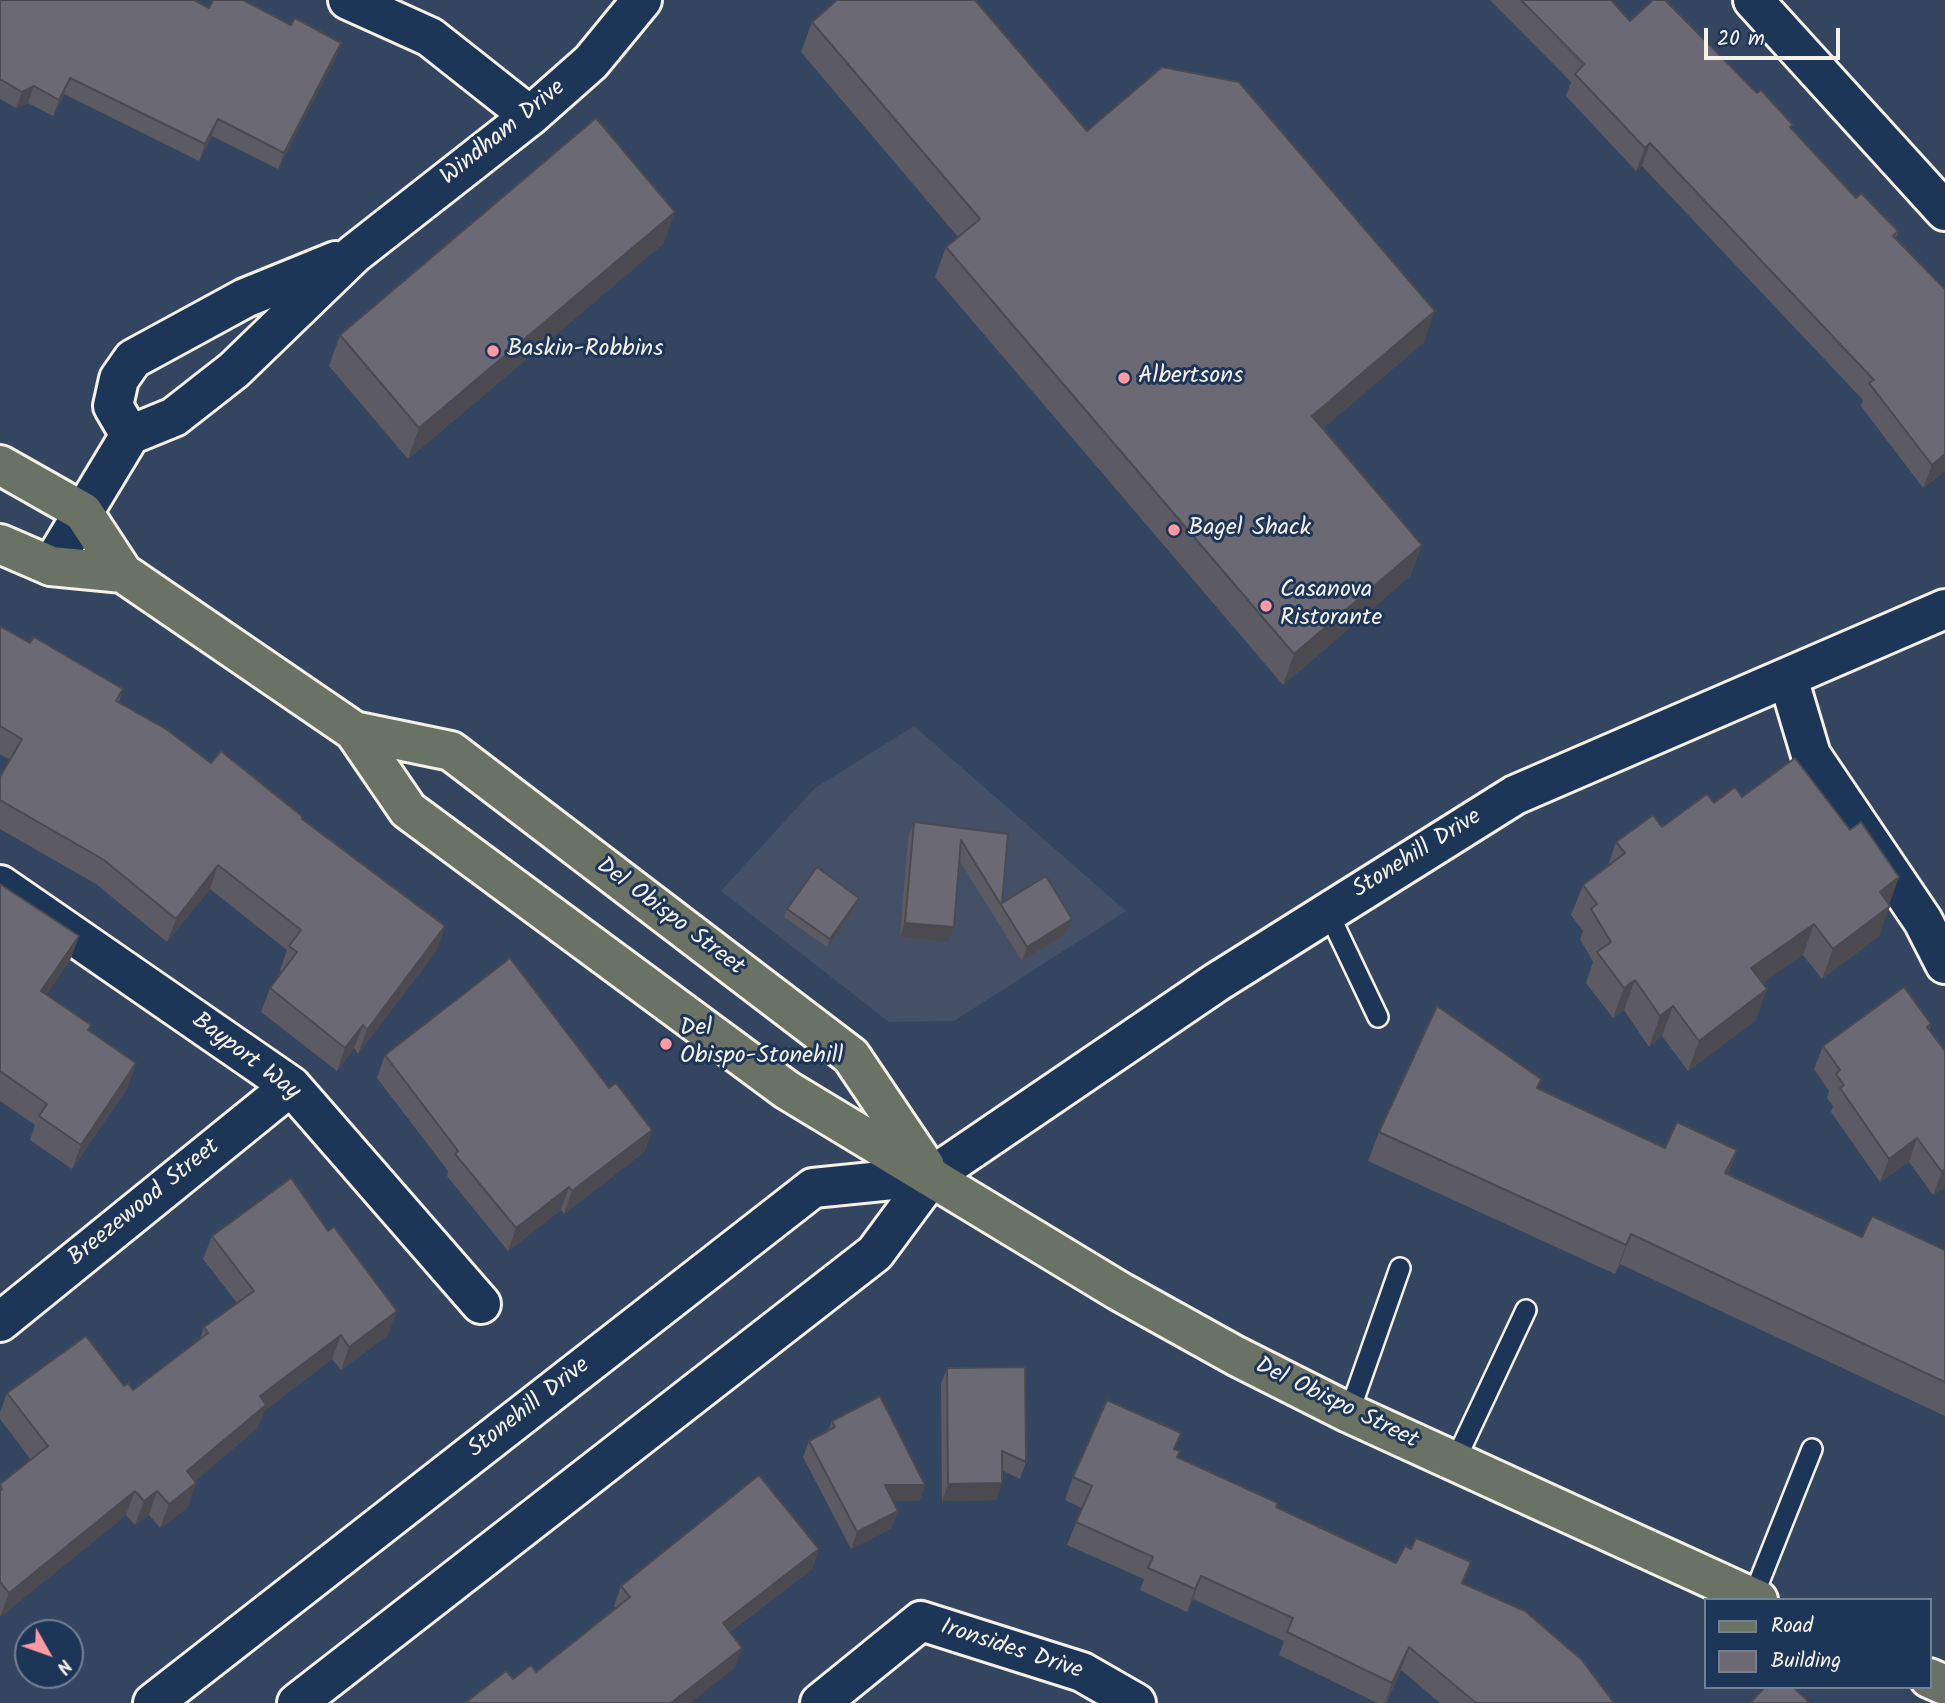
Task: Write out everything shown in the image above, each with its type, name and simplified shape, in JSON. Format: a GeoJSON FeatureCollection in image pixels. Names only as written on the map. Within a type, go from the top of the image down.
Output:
{"type":"FeatureCollection","features":[{"type":"Feature","properties":{"kind":"main road","name":"Del Obispo Street"},"geometry":{"type":"LineString","coordinates":[[0,465],[83,512],[123,573],[355,731],[408,810],[787,1090],[1119,1291],[1349,1413],[1754,1598]]}},
{"type":"Feature","properties":{"kind":"main road","name":"Del Obispo Street"},"geometry":{"type":"LineString","coordinates":[[0,544],[51,566],[123,573]]}},
{"type":"Feature","properties":{"kind":"main road","name":"Del Obispo Street"},"geometry":{"type":"LineString","coordinates":[[355,731],[451,751],[851,1056],[932,1177]]}},
{"type":"Feature","properties":{"kind":"street"},"geometry":{"type":"LineString","coordinates":[[348,0],[430,37],[530,116]]}},
{"type":"Feature","properties":{"kind":"street","name":"Windham Drive"},"geometry":{"type":"LineString","coordinates":[[354,254],[245,298],[133,359],[119,379],[113,406],[130,435],[174,417],[234,370],[354,254],[530,116],[591,62],[642,0]]}},
{"type":"Feature","properties":{"kind":"street"},"geometry":{"type":"LineString","coordinates":[[1754,0],[1945,211]]}},
{"type":"Feature","properties":{"kind":"street"},"geometry":{"type":"LineString","coordinates":[[51,566],[130,435]]}},
{"type":"Feature","properties":{"kind":"street","name":"Stonehill Drive"},"geometry":{"type":"LineString","coordinates":[[297,1703],[875,1253],[932,1177],[1217,982],[1515,795],[1945,609]]}},
{"type":"Feature","properties":{"kind":"street"},"geometry":{"type":"LineString","coordinates":[[1788,678],[1811,755],[1923,921],[1945,964]]}},
{"type":"Feature","properties":{"kind":"street","name":"Bayport Way"},"geometry":{"type":"LineString","coordinates":[[0,885],[291,1086],[481,1304]]}},
{"type":"Feature","properties":{"kind":"street","name":"Breezewood Street"},"geometry":{"type":"LineString","coordinates":[[0,1322],[291,1086]]}},
{"type":"Feature","properties":{"kind":"street","name":"Stonehill Drive"},"geometry":{"type":"LineString","coordinates":[[153,1703],[813,1188],[932,1177]]}},
{"type":"Feature","properties":{"kind":"street","name":"Ironsides Drive"},"geometry":{"type":"LineString","coordinates":[[820,1703],[921,1621],[1082,1672],[1136,1703]]}},
{"type":"Feature","properties":{"kind":"lane"},"geometry":{"type":"LineString","coordinates":[[1328,912],[1378,1017]]}},
{"type":"Feature","properties":{"kind":"lane"},"geometry":{"type":"LineString","coordinates":[[1349,1413],[1400,1268]]}},
{"type":"Feature","properties":{"kind":"lane"},"geometry":{"type":"LineString","coordinates":[[1455,1461],[1526,1310]]}},
{"type":"Feature","properties":{"kind":"lane"},"geometry":{"type":"LineString","coordinates":[[1756,1598],[1811,1449]]}},
{"type":"Feature","properties":{"kind":"shaded area"},"geometry":{"type":"Polygon","coordinates":[[[914,726],[1126,911],[954,1021],[889,1022],[721,891],[815,788],[914,726]]]}},
{"type":"Feature","properties":{"kind":"building"},"geometry":{"type":"Polygon","coordinates":[[[0,0],[194,0],[209,8],[213,0],[243,0],[291,25],[295,18],[341,43],[284,153],[218,119],[205,144],[70,78],[59,100],[34,86],[22,92],[0,79],[0,0]]]}},
{"type":"Feature","properties":{"kind":"building"},"geometry":{"type":"Polygon","coordinates":[[[837,0],[975,0],[1087,131],[1162,67],[1239,82],[1435,311],[1312,416],[1422,545],[1294,654],[946,247],[980,219],[812,22],[837,0]]]}},
{"type":"Feature","properties":{"kind":"building"},"geometry":{"type":"Polygon","coordinates":[[[1521,0],[1611,0],[1630,21],[1653,0],[1665,0],[1757,93],[1761,90],[1793,125],[1790,127],[1856,198],[1861,193],[1898,231],[1893,236],[1945,289],[1945,454],[1932,465],[1869,383],[1874,380],[1650,143],[1645,148],[1575,74],[1584,64],[1521,0]]]}},
{"type":"Feature","properties":{"kind":"building"},"geometry":{"type":"Polygon","coordinates":[[[596,118],[675,212],[419,428],[340,335],[596,118]]]}},
{"type":"Feature","properties":{"kind":"building"},"geometry":{"type":"Polygon","coordinates":[[[0,626],[30,643],[34,637],[123,689],[116,701],[166,729],[211,763],[221,751],[303,817],[302,819],[445,926],[367,1030],[363,1025],[345,1048],[270,988],[297,952],[289,946],[301,930],[218,865],[176,919],[104,860],[0,800],[0,777],[22,739],[0,726],[0,626]]]}},
{"type":"Feature","properties":{"kind":"building"},"geometry":{"type":"Polygon","coordinates":[[[1795,758],[1850,830],[1861,822],[1899,877],[1880,892],[1890,906],[1833,949],[1814,924],[1751,968],[1767,989],[1699,1041],[1673,1006],[1660,1016],[1635,980],[1624,988],[1597,952],[1611,942],[1591,909],[1597,904],[1583,885],[1625,853],[1616,842],[1653,815],[1662,827],[1707,794],[1714,803],[1735,787],[1742,797],[1795,758]]]}},
{"type":"Feature","properties":{"kind":"building"},"geometry":{"type":"Polygon","coordinates":[[[914,822],[1008,834],[1002,903],[1046,876],[1072,919],[1027,947],[961,840],[954,927],[905,923],[914,822]]]}},
{"type":"Feature","properties":{"kind":"building"},"geometry":{"type":"Polygon","coordinates":[[[817,867],[859,898],[830,939],[787,909],[817,867]]]}},
{"type":"Feature","properties":{"kind":"building"},"geometry":{"type":"Polygon","coordinates":[[[0,884],[79,936],[41,991],[91,1025],[88,1030],[136,1063],[81,1145],[39,1116],[47,1104],[0,1071],[0,884]]]}},
{"type":"Feature","properties":{"kind":"building"},"geometry":{"type":"Polygon","coordinates":[[[510,958],[609,1088],[616,1083],[652,1130],[572,1191],[569,1187],[516,1228],[455,1154],[458,1151],[385,1055],[510,958]]]}},
{"type":"Feature","properties":{"kind":"building"},"geometry":{"type":"Polygon","coordinates":[[[1904,987],[1931,1024],[1927,1027],[1945,1051],[1945,1169],[1942,1172],[1917,1138],[1889,1159],[1840,1088],[1844,1085],[1836,1074],[1840,1070],[1823,1046],[1904,987]]]}},
{"type":"Feature","properties":{"kind":"building"},"geometry":{"type":"Polygon","coordinates":[[[1437,1006],[1541,1079],[1537,1088],[1665,1148],[1677,1122],[1737,1150],[1725,1173],[1862,1237],[1872,1216],[1945,1250],[1945,1382],[1631,1234],[1626,1245],[1379,1132],[1437,1006]]]}},
{"type":"Feature","properties":{"kind":"building"},"geometry":{"type":"Polygon","coordinates":[[[291,1178],[328,1231],[334,1227],[397,1311],[349,1347],[341,1335],[260,1396],[266,1405],[187,1471],[196,1483],[169,1504],[157,1491],[144,1501],[135,1491],[9,1593],[0,1582],[0,1484],[48,1446],[7,1393],[86,1336],[124,1386],[128,1383],[133,1390],[208,1333],[204,1327],[254,1291],[212,1236],[291,1178]]]}},
{"type":"Feature","properties":{"kind":"building"},"geometry":{"type":"Polygon","coordinates":[[[1025,1367],[1026,1462],[1002,1451],[1002,1483],[948,1484],[947,1368],[1025,1367]]]}},
{"type":"Feature","properties":{"kind":"building"},"geometry":{"type":"Polygon","coordinates":[[[880,1396],[925,1485],[885,1485],[898,1511],[857,1532],[809,1441],[835,1427],[832,1421],[880,1396]]]}},
{"type":"Feature","properties":{"kind":"building"},"geometry":{"type":"Polygon","coordinates":[[[1107,1400],[1181,1433],[1174,1449],[1180,1451],[1177,1457],[1278,1503],[1276,1507],[1396,1563],[1405,1546],[1411,1549],[1416,1538],[1471,1562],[1462,1583],[1525,1611],[1582,1660],[1614,1703],[1476,1703],[1409,1647],[1392,1683],[1287,1632],[1293,1618],[1201,1576],[1195,1589],[1148,1568],[1153,1557],[1076,1522],[1092,1486],[1073,1477],[1107,1400]]]}},
{"type":"Feature","properties":{"kind":"building"},"geometry":{"type":"Polygon","coordinates":[[[759,1475],[819,1549],[723,1623],[742,1648],[671,1703],[465,1703],[506,1671],[513,1679],[531,1665],[536,1672],[630,1597],[621,1586],[759,1475]]]}},
{"type":"Feature","properties":{"kind":"building"},"geometry":{"type":"Polygon","coordinates":[[[1763,1689],[1795,1689],[1810,1703],[1750,1703],[1763,1689]]]}},
{"type":"Feature","properties":{"kind":"place","name":"Baskin-Robbins"},"geometry":{"type":"Point","coordinates":[493,351]}},
{"type":"Feature","properties":{"kind":"place","name":"Albertsons"},"geometry":{"type":"Point","coordinates":[1124,378]}},
{"type":"Feature","properties":{"kind":"place","name":"Bagel Shack"},"geometry":{"type":"Point","coordinates":[1174,530]}},
{"type":"Feature","properties":{"kind":"place","name":"Casanova Ristorante"},"geometry":{"type":"Point","coordinates":[1266,606]}},
{"type":"Feature","properties":{"kind":"place","name":"Del Obispo-Stonehill"},"geometry":{"type":"Point","coordinates":[666,1044]}}]}
